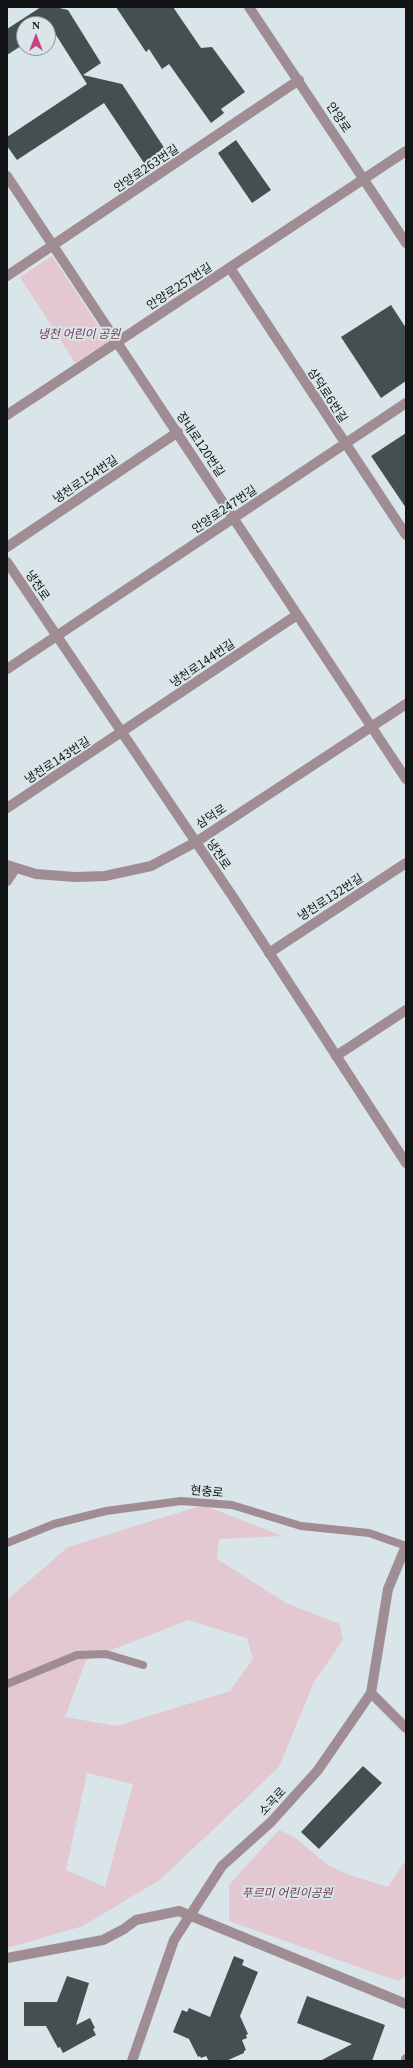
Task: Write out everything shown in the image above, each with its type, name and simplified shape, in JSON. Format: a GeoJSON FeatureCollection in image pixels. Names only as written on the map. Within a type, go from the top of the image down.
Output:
{"type":"FeatureCollection","features":[{"type":"Feature","properties":{"kind":"street","name":"안양로"},"geometry":{"type":"LineString","coordinates":[[249,7],[406,243]]}},
{"type":"Feature","properties":{"kind":"street","name":"안양로263번길"},"geometry":{"type":"LineString","coordinates":[[7,276],[299,80]]}},
{"type":"Feature","properties":{"kind":"street","name":"안양로257번길"},"geometry":{"type":"LineString","coordinates":[[7,415],[406,151]]}},
{"type":"Feature","properties":{"kind":"street","name":"장내로120번길"},"geometry":{"type":"LineString","coordinates":[[7,176],[178,432],[371,728],[406,779]]}},
{"type":"Feature","properties":{"kind":"street","name":"삼덕로6번길"},"geometry":{"type":"LineString","coordinates":[[230,268],[406,535]]}},
{"type":"Feature","properties":{"kind":"street","name":"안양로247번길"},"geometry":{"type":"LineString","coordinates":[[7,669],[406,404]]}},
{"type":"Feature","properties":{"kind":"street","name":"냉천로154번길"},"geometry":{"type":"LineString","coordinates":[[7,547],[178,432]]}},
{"type":"Feature","properties":{"kind":"street","name":"냉천로"},"geometry":{"type":"LineString","coordinates":[[7,562],[196,842],[406,1163]]}},
{"type":"Feature","properties":{"kind":"street","name":"냉천로144번길"},"geometry":{"type":"LineString","coordinates":[[122,733],[298,615]]}},
{"type":"Feature","properties":{"kind":"street","name":"삼덕로"},"geometry":{"type":"LineString","coordinates":[[11,867],[52,875],[105,876],[151,866],[196,842],[406,704]]}},
{"type":"Feature","properties":{"kind":"street","name":"냉천로143번길"},"geometry":{"type":"LineString","coordinates":[[7,808],[122,733]]}},
{"type":"Feature","properties":{"kind":"street","name":"냉천로132번길"},"geometry":{"type":"LineString","coordinates":[[269,953],[406,863]]}},
{"type":"Feature","properties":{"kind":"street"},"geometry":{"type":"LineString","coordinates":[[7,881],[11,867]]}},
{"type":"Feature","properties":{"kind":"street"},"geometry":{"type":"LineString","coordinates":[[336,1056],[406,1010]]}},
{"type":"Feature","properties":{"kind":"street","name":"소곡로"},"geometry":{"type":"LineString","coordinates":[[132,2061],[174,1940],[222,1866],[271,1822],[318,1770],[371,1692],[388,1589],[406,1546]]}},
{"type":"Feature","properties":{"kind":"street"},"geometry":{"type":"LineString","coordinates":[[371,1692],[406,1728]]}},
{"type":"Feature","properties":{"kind":"street"},"geometry":{"type":"LineString","coordinates":[[7,1958],[103,1940],[124,1930],[136,1920],[148,1916],[179,1911],[406,2004]]}},
{"type":"Feature","properties":{"kind":"lane","name":"현충로"},"geometry":{"type":"LineString","coordinates":[[7,1543],[54,1524],[106,1511],[181,1501],[232,1505],[300,1526],[369,1533],[406,1546]]}},
{"type":"Feature","properties":{"kind":"lane"},"geometry":{"type":"LineString","coordinates":[[7,1684],[77,1655],[106,1654],[143,1666]]}},
{"type":"Feature","properties":{"kind":"green space","name":"냉천 어린이 공원"},"geometry":{"type":"Polygon","coordinates":[[[52,256],[109,342],[75,363],[20,277],[52,256]]]}},
{"type":"Feature","properties":{"kind":"green space"},"geometry":{"type":"Polygon","coordinates":[[[203,1505],[282,1536],[219,1539],[217,1559],[286,1603],[340,1624],[343,1640],[314,1682],[279,1767],[161,1879],[83,1926],[7,1948],[7,1600],[68,1547],[203,1505]],[[188,1620],[86,1660],[65,1717],[117,1726],[230,1691],[253,1659],[247,1638],[188,1620]],[[87,1773],[66,1870],[105,1887],[133,1784],[87,1773]]]}},
{"type":"Feature","properties":{"kind":"green space","name":"푸르미 어린이공원"},"geometry":{"type":"Polygon","coordinates":[[[279,1830],[294,1837],[328,1865],[349,1875],[388,1887],[406,1860],[406,1976],[398,1981],[229,1921],[229,1885],[279,1830]]]}},
{"type":"Feature","properties":{"kind":"building"},"geometry":{"type":"Polygon","coordinates":[[[41,7],[55,7],[68,10],[101,63],[83,75],[122,84],[165,149],[144,163],[104,103],[17,160],[7,146],[7,137],[87,84],[56,35],[56,16],[27,16],[41,7]]]}},
{"type":"Feature","properties":{"kind":"building"},"geometry":{"type":"Polygon","coordinates":[[[116,7],[173,7],[201,48],[212,47],[245,92],[221,109],[224,113],[211,123],[169,64],[162,69],[149,49],[146,52],[116,7]]]}},
{"type":"Feature","properties":{"kind":"building"},"geometry":{"type":"Polygon","coordinates":[[[16,23],[16,49],[7,55],[7,29],[16,23]]]}},
{"type":"Feature","properties":{"kind":"building"},"geometry":{"type":"Polygon","coordinates":[[[236,140],[271,190],[252,203],[218,153],[236,140]]]}},
{"type":"Feature","properties":{"kind":"building"},"geometry":{"type":"Polygon","coordinates":[[[391,305],[406,328],[406,381],[381,398],[341,337],[391,305]]]}},
{"type":"Feature","properties":{"kind":"building"},"geometry":{"type":"Polygon","coordinates":[[[406,433],[406,508],[371,456],[406,433]]]}},
{"type":"Feature","properties":{"kind":"building"},"geometry":{"type":"Polygon","coordinates":[[[363,1766],[382,1783],[319,1849],[301,1832],[363,1766]]]}},
{"type":"Feature","properties":{"kind":"building"},"geometry":{"type":"Polygon","coordinates":[[[234,1956],[244,1960],[242,1965],[258,1972],[240,2016],[248,2034],[246,2035],[247,2038],[242,2040],[246,2050],[244,2053],[226,2061],[209,2061],[206,2056],[201,2058],[200,2056],[198,2057],[189,2039],[173,2032],[182,2010],[187,2012],[189,2008],[210,2017],[234,1956]]]}},
{"type":"Feature","properties":{"kind":"building"},"geometry":{"type":"Polygon","coordinates":[[[67,1976],[89,1983],[76,2025],[90,2018],[95,2028],[93,2029],[96,2035],[63,2053],[60,2047],[58,2048],[46,2026],[24,2026],[24,2002],[57,2002],[67,1976]]]}},
{"type":"Feature","properties":{"kind":"building"},"geometry":{"type":"Polygon","coordinates":[[[307,1996],[385,2025],[372,2061],[320,2061],[352,2044],[297,2023],[307,1996]]]}}]}
